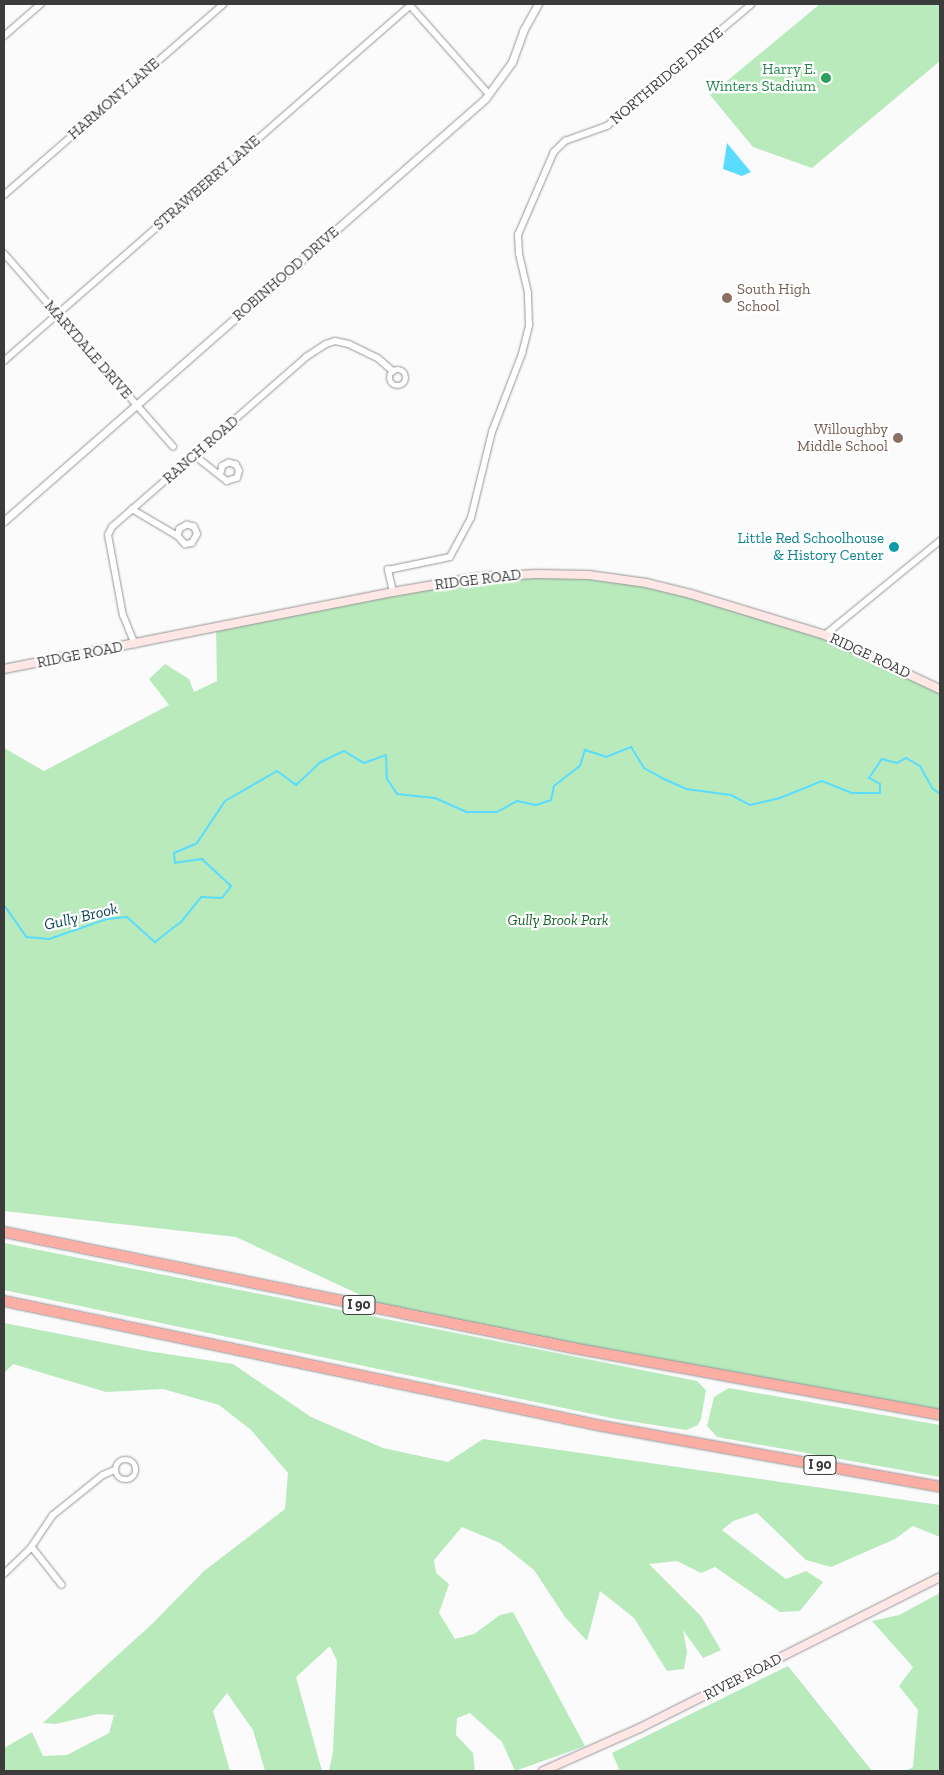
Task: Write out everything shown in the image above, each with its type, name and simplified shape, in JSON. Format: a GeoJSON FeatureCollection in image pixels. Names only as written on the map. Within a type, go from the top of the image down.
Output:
{"type":"FeatureCollection","features":[{"type":"Feature","properties":{"kind":"highway","name":"I 90"},"geometry":{"type":"LineString","coordinates":[[4,1232],[573,1348],[940,1415]]}},
{"type":"Feature","properties":{"kind":"highway","name":"I 90"},"geometry":{"type":"LineString","coordinates":[[4,1301],[602,1426],[940,1487]]}},
{"type":"Feature","properties":{"kind":"main road","name":"RIDGE ROAD"},"geometry":{"type":"LineString","coordinates":[[4,669],[135,645],[393,592],[502,575],[589,575],[646,583],[691,594],[826,635],[940,689]]}},
{"type":"Feature","properties":{"kind":"main road","name":"RIVER ROAD"},"geometry":{"type":"LineString","coordinates":[[543,1771],[640,1728],[940,1577]]}},
{"type":"Feature","properties":{"kind":"street"},"geometry":{"type":"LineString","coordinates":[[4,36],[41,4]]}},
{"type":"Feature","properties":{"kind":"street","name":"HARMONY LANE"},"geometry":{"type":"LineString","coordinates":[[4,195],[224,4]]}},
{"type":"Feature","properties":{"kind":"street","name":"ROBINHOOD DRIVE"},"geometry":{"type":"LineString","coordinates":[[4,521],[489,94],[512,62],[523,31],[538,4]]}},
{"type":"Feature","properties":{"kind":"street","name":"NORTHRIDGE DRIVE"},"geometry":{"type":"LineString","coordinates":[[393,592],[388,570],[450,557],[471,518],[496,417],[522,354],[529,325],[528,293],[518,254],[518,235],[554,152],[565,141],[608,126],[752,4]]}},
{"type":"Feature","properties":{"kind":"street"},"geometry":{"type":"LineString","coordinates":[[409,5],[489,94]]}},
{"type":"Feature","properties":{"kind":"street","name":"STRAWBERRY LANE"},"geometry":{"type":"LineString","coordinates":[[4,361],[409,5]]}},
{"type":"Feature","properties":{"kind":"street","name":"MARYDALE DRIVE"},"geometry":{"type":"LineString","coordinates":[[4,253],[174,446]]}},
{"type":"Feature","properties":{"kind":"street","name":"RANCH ROAD"},"geometry":{"type":"LineString","coordinates":[[135,645],[123,616],[108,535],[112,527],[306,357],[326,344],[335,341],[349,344],[378,358],[393,371]]}},
{"type":"Feature","properties":{"kind":"street"},"geometry":{"type":"LineString","coordinates":[[194,455],[208,468],[221,473]]}},
{"type":"Feature","properties":{"kind":"street"},"geometry":{"type":"LineString","coordinates":[[132,509],[178,536]]}},
{"type":"Feature","properties":{"kind":"street"},"geometry":{"type":"LineString","coordinates":[[826,635],[940,541]]}},
{"type":"Feature","properties":{"kind":"street"},"geometry":{"type":"LineString","coordinates":[[4,1574],[32,1547],[52,1516],[103,1475],[115,1470]]}},
{"type":"Feature","properties":{"kind":"street"},"geometry":{"type":"LineString","coordinates":[[32,1547],[62,1585]]}},
{"type":"Feature","properties":{"kind":"green space","name":"Harry E. Winters Stadium"},"geometry":{"type":"Polygon","coordinates":[[[820,4],[940,4],[940,61],[812,168],[753,147],[710,95],[820,4]]]}},
{"type":"Feature","properties":{"kind":"green space","name":"Gully Brook Park"},"geometry":{"type":"Polygon","coordinates":[[[536,574],[646,583],[825,635],[940,689],[940,1415],[399,1313],[236,1237],[4,1211],[4,748],[44,771],[169,705],[149,679],[165,664],[189,679],[194,692],[217,681],[216,628],[393,592],[536,574]]]}},
{"type":"Feature","properties":{"kind":"green space"},"geometry":{"type":"Polygon","coordinates":[[[4,1243],[697,1381],[706,1390],[701,1419],[698,1425],[686,1430],[616,1419],[4,1290],[4,1243]]]}},
{"type":"Feature","properties":{"kind":"green space"},"geometry":{"type":"Polygon","coordinates":[[[4,1323],[147,1351],[233,1364],[311,1417],[383,1448],[448,1462],[483,1439],[940,1505],[940,1537],[913,1526],[895,1539],[831,1567],[806,1560],[757,1513],[733,1521],[722,1530],[786,1579],[806,1571],[823,1582],[800,1611],[780,1612],[715,1567],[701,1573],[677,1561],[649,1564],[701,1616],[721,1650],[703,1658],[683,1630],[687,1652],[684,1669],[667,1671],[634,1618],[600,1591],[587,1641],[565,1617],[534,1570],[500,1543],[462,1527],[434,1560],[436,1573],[449,1584],[439,1613],[455,1639],[474,1634],[500,1615],[513,1612],[585,1746],[515,1771],[502,1742],[470,1713],[457,1718],[456,1735],[473,1753],[475,1771],[329,1771],[333,1752],[337,1661],[330,1646],[296,1677],[322,1771],[265,1771],[253,1730],[227,1693],[213,1711],[230,1771],[4,1771],[4,1748],[32,1732],[43,1756],[67,1755],[109,1733],[114,1715],[98,1714],[56,1724],[43,1723],[152,1624],[204,1571],[285,1509],[288,1473],[251,1430],[219,1405],[163,1389],[106,1392],[13,1364],[4,1373],[4,1323]]]}},
{"type":"Feature","properties":{"kind":"green space"},"geometry":{"type":"Polygon","coordinates":[[[729,1388],[940,1425],[940,1477],[717,1437],[707,1426],[714,1397],[729,1388]]]}},
{"type":"Feature","properties":{"kind":"green space"},"geometry":{"type":"Polygon","coordinates":[[[940,1593],[940,1771],[906,1771],[913,1767],[918,1710],[899,1686],[913,1667],[872,1621],[899,1615],[940,1593]]]}},
{"type":"Feature","properties":{"kind":"green space"},"geometry":{"type":"Polygon","coordinates":[[[788,1666],[872,1771],[620,1771],[612,1753],[788,1666]]]}},
{"type":"Feature","properties":{"kind":"water"},"geometry":{"type":"Polygon","coordinates":[[[727,143],[751,172],[742,176],[723,169],[727,143]]]}},
{"type":"Feature","properties":{"kind":"waterway","name":"Gully Brook"},"geometry":{"type":"LineString","coordinates":[[4,905],[26,937],[49,939],[107,919],[127,917],[155,942],[181,922],[201,897],[222,898],[231,886],[202,859],[175,863],[174,853],[197,843],[225,801],[277,771],[296,785],[321,762],[344,751],[364,763],[386,755],[387,779],[397,794],[435,798],[467,812],[497,812],[517,801],[536,805],[551,800],[554,786],[580,766],[585,750],[606,757],[631,747],[644,768],[664,779],[686,789],[731,795],[750,805],[780,798],[822,781],[851,793],[880,793],[880,784],[869,778],[882,759],[897,763],[906,758],[920,766],[932,788],[940,794]]}},
{"type":"Feature","properties":{"kind":"place","name":"Harry E. Winters Stadium"},"geometry":{"type":"Point","coordinates":[826,78]}},
{"type":"Feature","properties":{"kind":"place","name":"South High School"},"geometry":{"type":"Point","coordinates":[727,298]}},
{"type":"Feature","properties":{"kind":"place","name":"Willoughby Middle School"},"geometry":{"type":"Point","coordinates":[898,438]}},
{"type":"Feature","properties":{"kind":"place","name":"Little Red Schoolhouse & History Center"},"geometry":{"type":"Point","coordinates":[894,547]}}]}
